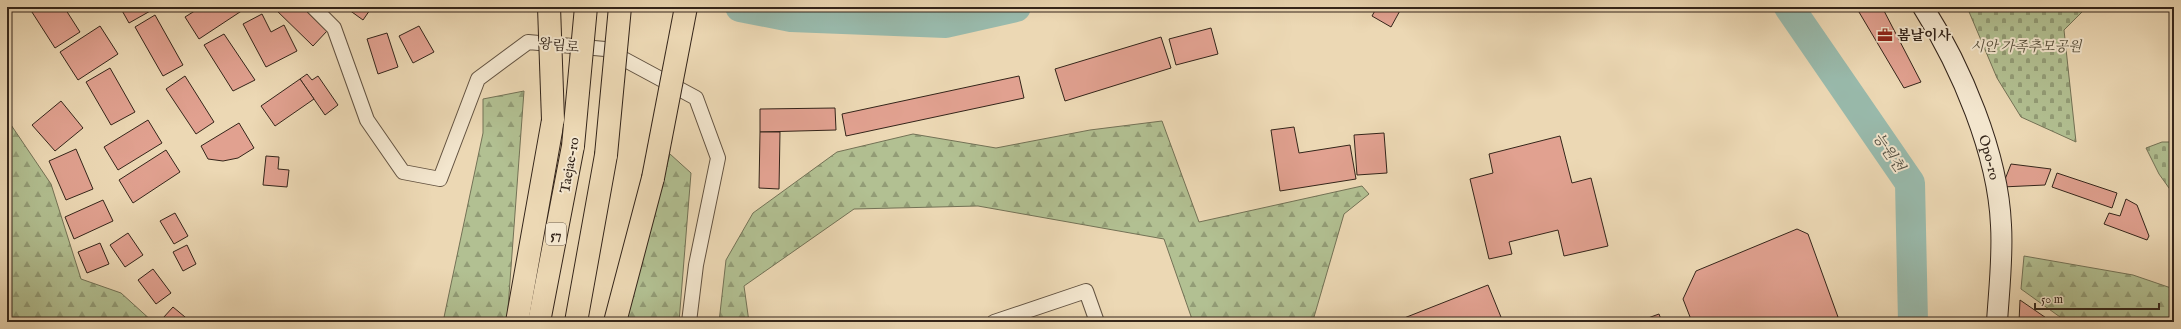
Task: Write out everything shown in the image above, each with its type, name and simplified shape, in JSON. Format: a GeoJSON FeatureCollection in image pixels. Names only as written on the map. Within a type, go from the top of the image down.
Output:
{"type":"FeatureCollection","features":[{"type":"Feature","properties":{"kind":"highway"},"geometry":{"type":"LineString","coordinates":[[517,322],[553,120],[549,7]]}},
{"type":"Feature","properties":{"kind":"highway","name":"Taejae-ro"},"geometry":{"type":"LineString","coordinates":[[539,322],[573,146],[586,7]]}},
{"type":"Feature","properties":{"kind":"highway"},"geometry":{"type":"LineString","coordinates":[[576,322],[606,155],[620,7]]}},
{"type":"Feature","properties":{"kind":"highway"},"geometry":{"type":"LineString","coordinates":[[615,322],[653,178],[686,7]]}},
{"type":"Feature","properties":{"kind":"street","name":"왕림로"},"geometry":{"type":"LineString","coordinates":[[313,7],[334,28],[368,120],[403,172],[440,179],[478,79],[528,42],[605,49],[696,98],[718,158],[696,265],[689,322]]}},
{"type":"Feature","properties":{"kind":"street","name":"Opo-ro"},"geometry":{"type":"LineString","coordinates":[[1923,7],[1959,70],[1987,151],[2002,224],[1997,322]]}},
{"type":"Feature","properties":{"kind":"street"},"geometry":{"type":"LineString","coordinates":[[994,322],[1086,291],[1097,322]]}},
{"type":"Feature","properties":{"kind":"green space","name":"시안 가족추모공원"},"geometry":{"type":"Polygon","coordinates":[[[1967,7],[2087,7],[2064,30],[2076,142],[2021,117],[1997,78],[1967,7]]]}},
{"type":"Feature","properties":{"kind":"green space"},"geometry":{"type":"Polygon","coordinates":[[[524,91],[507,322],[443,322],[483,133],[483,99],[524,91]]]}},
{"type":"Feature","properties":{"kind":"green space"},"geometry":{"type":"Polygon","coordinates":[[[7,119],[51,184],[81,279],[121,293],[153,322],[7,322],[7,119]]]}},
{"type":"Feature","properties":{"kind":"green space"},"geometry":{"type":"Polygon","coordinates":[[[1162,121],[1199,222],[1362,186],[1369,194],[1344,214],[1314,317],[1308,322],[1193,322],[1164,239],[978,206],[854,209],[744,286],[749,322],[719,322],[726,260],[753,213],[837,152],[913,134],[996,148],[1090,130],[1162,121]]]}},
{"type":"Feature","properties":{"kind":"green space"},"geometry":{"type":"Polygon","coordinates":[[[2162,142],[2174,142],[2174,195],[2159,174],[2146,148],[2162,142]]]}},
{"type":"Feature","properties":{"kind":"green space"},"geometry":{"type":"Polygon","coordinates":[[[670,154],[691,173],[679,322],[620,322],[670,154]]]}},
{"type":"Feature","properties":{"kind":"green space"},"geometry":{"type":"Polygon","coordinates":[[[2024,256],[2133,275],[2174,289],[2174,322],[2067,322],[2021,289],[2024,256]]]}},
{"type":"Feature","properties":{"kind":"building"},"geometry":{"type":"Polygon","coordinates":[[[33,7],[64,7],[80,32],[55,48],[30,9],[33,7]]]}},
{"type":"Feature","properties":{"kind":"building"},"geometry":{"type":"Polygon","coordinates":[[[120,7],[151,7],[152,10],[129,23],[120,7]]]}},
{"type":"Feature","properties":{"kind":"building"},"geometry":{"type":"Polygon","coordinates":[[[201,7],[246,8],[199,39],[185,17],[201,7]]]}},
{"type":"Feature","properties":{"kind":"building"},"geometry":{"type":"Polygon","coordinates":[[[273,7],[302,7],[327,31],[313,46],[273,7]]]}},
{"type":"Feature","properties":{"kind":"building"},"geometry":{"type":"Polygon","coordinates":[[[345,7],[372,7],[363,20],[345,7]]]}},
{"type":"Feature","properties":{"kind":"building"},"geometry":{"type":"Polygon","coordinates":[[[1377,7],[1402,7],[1391,27],[1372,16],[1377,7]]]}},
{"type":"Feature","properties":{"kind":"building"},"geometry":{"type":"Polygon","coordinates":[[[1856,7],[1882,7],[1921,82],[1904,88],[1856,7]]]}},
{"type":"Feature","properties":{"kind":"building"},"geometry":{"type":"Polygon","coordinates":[[[262,14],[271,32],[284,25],[297,51],[266,67],[243,24],[262,14]]]}},
{"type":"Feature","properties":{"kind":"building"},"geometry":{"type":"Polygon","coordinates":[[[155,15],[183,65],[163,76],[135,27],[155,15]]]}},
{"type":"Feature","properties":{"kind":"building"},"geometry":{"type":"Polygon","coordinates":[[[100,26],[118,54],[78,80],[60,52],[100,26]]]}},
{"type":"Feature","properties":{"kind":"building"},"geometry":{"type":"Polygon","coordinates":[[[419,26],[434,52],[413,63],[399,36],[419,26]]]}},
{"type":"Feature","properties":{"kind":"building"},"geometry":{"type":"Polygon","coordinates":[[[1211,28],[1218,54],[1176,65],[1169,39],[1211,28]]]}},
{"type":"Feature","properties":{"kind":"building"},"geometry":{"type":"Polygon","coordinates":[[[387,33],[398,67],[378,74],[367,39],[387,33]]]}},
{"type":"Feature","properties":{"kind":"building"},"geometry":{"type":"Polygon","coordinates":[[[224,34],[255,80],[233,91],[204,45],[224,34]]]}},
{"type":"Feature","properties":{"kind":"building"},"geometry":{"type":"Polygon","coordinates":[[[1161,37],[1171,68],[1065,101],[1055,69],[1161,37]]]}},
{"type":"Feature","properties":{"kind":"building"},"geometry":{"type":"Polygon","coordinates":[[[110,68],[135,112],[111,125],[86,82],[110,68]]]}},
{"type":"Feature","properties":{"kind":"building"},"geometry":{"type":"Polygon","coordinates":[[[307,74],[312,80],[318,76],[338,105],[325,115],[300,79],[307,74]]]}},
{"type":"Feature","properties":{"kind":"building"},"geometry":{"type":"Polygon","coordinates":[[[185,76],[214,122],[196,134],[166,89],[185,76]]]}},
{"type":"Feature","properties":{"kind":"building"},"geometry":{"type":"Polygon","coordinates":[[[1019,76],[1024,98],[846,136],[842,114],[1019,76]]]}},
{"type":"Feature","properties":{"kind":"building"},"geometry":{"type":"Polygon","coordinates":[[[300,79],[314,99],[275,126],[261,106],[300,79]]]}},
{"type":"Feature","properties":{"kind":"building"},"geometry":{"type":"Polygon","coordinates":[[[61,101],[83,128],[55,151],[32,125],[61,101]]]}},
{"type":"Feature","properties":{"kind":"building"},"geometry":{"type":"Polygon","coordinates":[[[835,108],[836,130],[760,132],[760,109],[835,108]]]}},
{"type":"Feature","properties":{"kind":"building"},"geometry":{"type":"Polygon","coordinates":[[[148,120],[162,143],[118,170],[104,147],[148,120]]]}},
{"type":"Feature","properties":{"kind":"building"},"geometry":{"type":"Polygon","coordinates":[[[239,123],[254,148],[238,158],[223,161],[208,159],[201,146],[239,123]]]}},
{"type":"Feature","properties":{"kind":"building"},"geometry":{"type":"Polygon","coordinates":[[[1294,127],[1299,153],[1350,145],[1356,179],[1280,191],[1271,130],[1294,127]]]}},
{"type":"Feature","properties":{"kind":"building"},"geometry":{"type":"Polygon","coordinates":[[[760,132],[780,132],[779,189],[759,188],[760,132]]]}},
{"type":"Feature","properties":{"kind":"building"},"geometry":{"type":"Polygon","coordinates":[[[1384,133],[1387,173],[1357,175],[1354,135],[1384,133]]]}},
{"type":"Feature","properties":{"kind":"building"},"geometry":{"type":"Polygon","coordinates":[[[1560,136],[1572,183],[1591,178],[1608,246],[1564,256],[1558,230],[1509,242],[1512,254],[1489,259],[1470,179],[1493,173],[1489,154],[1560,136]]]}},
{"type":"Feature","properties":{"kind":"building"},"geometry":{"type":"Polygon","coordinates":[[[76,149],[93,189],[66,200],[49,161],[76,149]]]}},
{"type":"Feature","properties":{"kind":"building"},"geometry":{"type":"Polygon","coordinates":[[[166,150],[180,172],[133,203],[119,180],[166,150]]]}},
{"type":"Feature","properties":{"kind":"building"},"geometry":{"type":"Polygon","coordinates":[[[266,156],[279,157],[278,169],[289,170],[287,187],[263,185],[266,156]]]}},
{"type":"Feature","properties":{"kind":"building"},"geometry":{"type":"Polygon","coordinates":[[[2011,164],[2051,169],[2045,185],[2002,187],[2011,164]]]}},
{"type":"Feature","properties":{"kind":"building"},"geometry":{"type":"Polygon","coordinates":[[[2057,173],[2117,193],[2112,208],[2052,187],[2057,173]]]}},
{"type":"Feature","properties":{"kind":"building"},"geometry":{"type":"Polygon","coordinates":[[[2126,199],[2137,205],[2149,236],[2147,240],[2104,224],[2109,213],[2120,216],[2126,199]]]}},
{"type":"Feature","properties":{"kind":"building"},"geometry":{"type":"Polygon","coordinates":[[[103,200],[113,221],[74,239],[65,217],[103,200]]]}},
{"type":"Feature","properties":{"kind":"building"},"geometry":{"type":"Polygon","coordinates":[[[175,213],[188,236],[174,244],[160,221],[175,213]]]}},
{"type":"Feature","properties":{"kind":"building"},"geometry":{"type":"Polygon","coordinates":[[[1797,229],[1808,234],[1838,317],[1823,322],[1692,322],[1683,299],[1696,271],[1797,229]]]}},
{"type":"Feature","properties":{"kind":"building"},"geometry":{"type":"Polygon","coordinates":[[[128,233],[143,255],[125,267],[110,245],[128,233]]]}},
{"type":"Feature","properties":{"kind":"building"},"geometry":{"type":"Polygon","coordinates":[[[100,243],[109,264],[87,273],[78,252],[100,243]]]}},
{"type":"Feature","properties":{"kind":"building"},"geometry":{"type":"Polygon","coordinates":[[[187,245],[196,264],[183,271],[173,252],[187,245]]]}},
{"type":"Feature","properties":{"kind":"building"},"geometry":{"type":"Polygon","coordinates":[[[153,269],[171,293],[156,304],[138,280],[153,269]]]}},
{"type":"Feature","properties":{"kind":"building"},"geometry":{"type":"Polygon","coordinates":[[[1488,285],[1503,322],[1394,322],[1488,285]]]}},
{"type":"Feature","properties":{"kind":"building"},"geometry":{"type":"Polygon","coordinates":[[[2020,300],[2052,322],[2019,322],[2020,300]]]}},
{"type":"Feature","properties":{"kind":"building"},"geometry":{"type":"Polygon","coordinates":[[[173,307],[191,322],[168,322],[163,318],[173,307]]]}},
{"type":"Feature","properties":{"kind":"building"},"geometry":{"type":"Polygon","coordinates":[[[1659,314],[1662,322],[1645,322],[1648,318],[1659,314]]]}},
{"type":"Feature","properties":{"kind":"waterway","name":"능원천"},"geometry":{"type":"LineString","coordinates":[[740,7],[791,17],[946,23],[1016,7]]}},
{"type":"Feature","properties":{"kind":"waterway","name":"능원천"},"geometry":{"type":"LineString","coordinates":[[1789,7],[1910,183],[1913,322]]}},
{"type":"Feature","properties":{"kind":"place","name":"봄날이사"},"geometry":{"type":"Point","coordinates":[1885,35]}}]}
